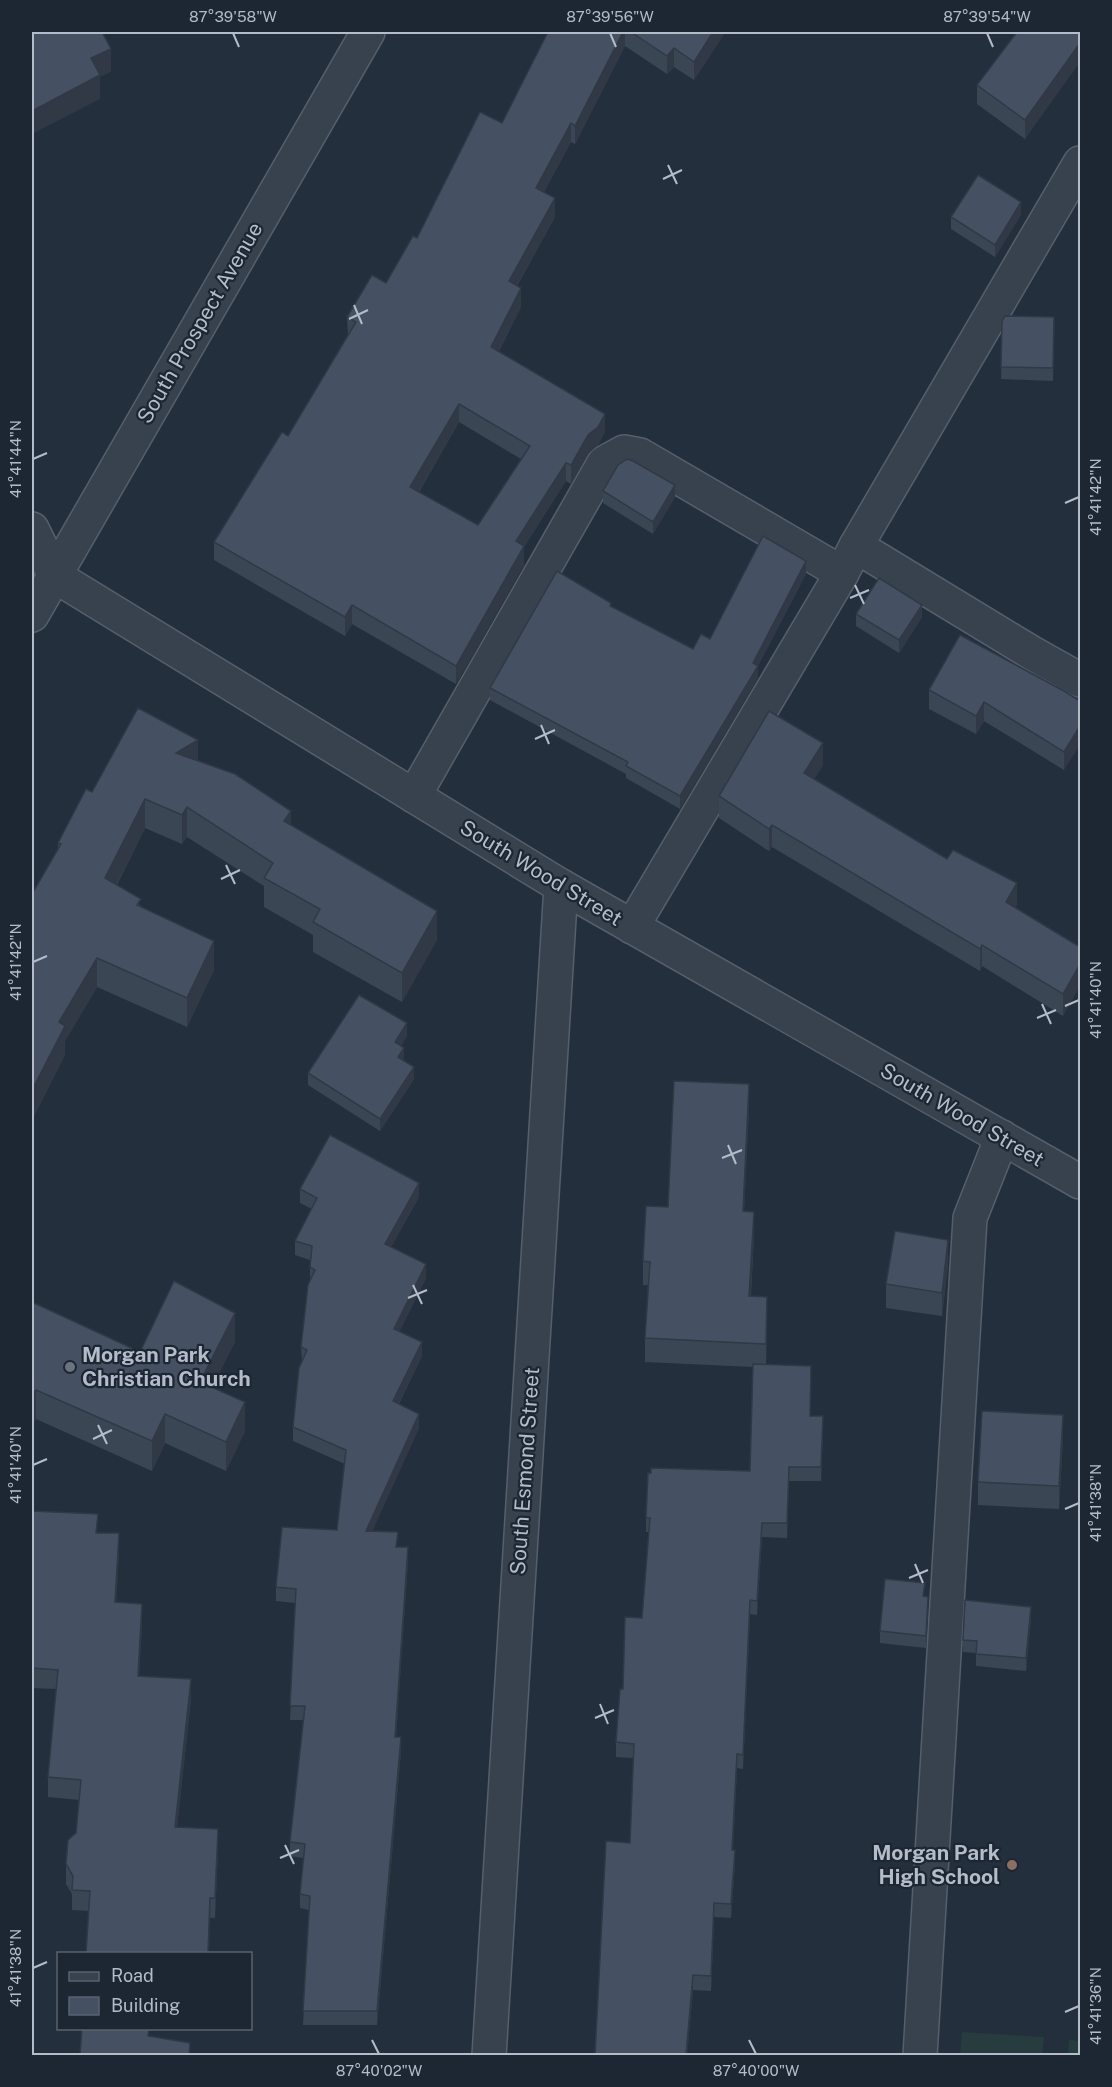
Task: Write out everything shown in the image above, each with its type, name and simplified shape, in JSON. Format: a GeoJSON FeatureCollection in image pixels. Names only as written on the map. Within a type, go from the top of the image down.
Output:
{"type":"FeatureCollection","features":[{"type":"Feature","properties":{"kind":"street","name":"South Prospect Avenue"},"geometry":{"type":"LineString","coordinates":[[32,615],[368,32]]}},
{"type":"Feature","properties":{"kind":"street"},"geometry":{"type":"LineString","coordinates":[[632,927],[1080,163]]}},
{"type":"Feature","properties":{"kind":"street"},"geometry":{"type":"LineString","coordinates":[[414,796],[604,463],[624,452],[640,455],[849,559],[1080,680]]}},
{"type":"Feature","properties":{"kind":"street"},"geometry":{"type":"LineString","coordinates":[[32,529],[55,576]]}},
{"type":"Feature","properties":{"kind":"street","name":"South Wood Street"},"geometry":{"type":"LineString","coordinates":[[55,576],[561,886],[1080,1182]]}},
{"type":"Feature","properties":{"kind":"street","name":"South Esmond Street"},"geometry":{"type":"LineString","coordinates":[[489,2055],[561,886]]}},
{"type":"Feature","properties":{"kind":"street"},"geometry":{"type":"LineString","coordinates":[[920,2055],[970,1218],[1002,1137]]}},
{"type":"Feature","properties":{"kind":"green space"},"geometry":{"type":"Polygon","coordinates":[[[962,2032],[1044,2037],[1042,2055],[960,2055],[962,2032]]]}},
{"type":"Feature","properties":{"kind":"green space"},"geometry":{"type":"Polygon","coordinates":[[[1069,2040],[1080,2041],[1080,2055],[1068,2055],[1069,2040]]]}},
{"type":"Feature","properties":{"kind":"building"},"geometry":{"type":"Polygon","coordinates":[[[32,32],[102,32],[111,49],[91,58],[100,75],[32,111],[32,32]]]}},
{"type":"Feature","properties":{"kind":"building"},"geometry":{"type":"Polygon","coordinates":[[[548,32],[623,32],[575,126],[571,123],[536,188],[555,198],[509,281],[521,288],[491,347],[605,414],[598,427],[588,435],[571,465],[566,463],[516,541],[524,546],[456,666],[352,605],[345,617],[214,542],[282,432],[288,436],[356,322],[347,317],[372,275],[386,283],[413,236],[417,238],[480,112],[502,123],[548,32]],[[459,404],[410,487],[478,525],[530,446],[459,404]]]}},
{"type":"Feature","properties":{"kind":"building"},"geometry":{"type":"Polygon","coordinates":[[[631,32],[713,32],[694,62],[674,48],[667,56],[631,32]]]}},
{"type":"Feature","properties":{"kind":"building"},"geometry":{"type":"Polygon","coordinates":[[[1017,32],[1080,32],[1080,43],[1025,120],[977,85],[1017,32]]]}},
{"type":"Feature","properties":{"kind":"building"},"geometry":{"type":"Polygon","coordinates":[[[978,175],[1021,202],[995,245],[951,217],[978,175]]]}},
{"type":"Feature","properties":{"kind":"building"},"geometry":{"type":"Polygon","coordinates":[[[1005,316],[1054,317],[1053,368],[1001,367],[1002,321],[1005,316]]]}},
{"type":"Feature","properties":{"kind":"building"},"geometry":{"type":"Polygon","coordinates":[[[627,459],[675,485],[653,522],[603,491],[618,465],[627,459]]]}},
{"type":"Feature","properties":{"kind":"building"},"geometry":{"type":"Polygon","coordinates":[[[763,536],[806,561],[753,663],[758,666],[680,796],[626,766],[628,762],[490,688],[557,571],[611,603],[610,606],[693,649],[701,634],[710,639],[763,536]]]}},
{"type":"Feature","properties":{"kind":"building"},"geometry":{"type":"Polygon","coordinates":[[[879,578],[922,605],[899,640],[856,614],[879,578]]]}},
{"type":"Feature","properties":{"kind":"building"},"geometry":{"type":"Polygon","coordinates":[[[960,635],[1080,701],[1080,726],[1064,752],[984,702],[976,716],[929,690],[960,635]]]}},
{"type":"Feature","properties":{"kind":"building"},"geometry":{"type":"Polygon","coordinates":[[[138,708],[198,740],[176,753],[235,774],[291,811],[284,821],[437,911],[402,973],[313,922],[320,909],[264,878],[273,863],[187,807],[182,815],[145,799],[105,878],[141,899],[137,905],[214,941],[187,998],[97,958],[59,1022],[65,1026],[32,1090],[32,894],[61,844],[58,843],[86,789],[92,792],[138,708]]]}},
{"type":"Feature","properties":{"kind":"building"},"geometry":{"type":"Polygon","coordinates":[[[769,711],[823,743],[804,773],[947,859],[953,850],[1017,883],[1006,902],[1080,947],[1080,964],[1063,994],[982,945],[980,949],[772,825],[769,829],[719,796],[769,711]]]}},
{"type":"Feature","properties":{"kind":"building"},"geometry":{"type":"Polygon","coordinates":[[[359,995],[407,1023],[395,1042],[404,1048],[398,1057],[414,1067],[380,1119],[308,1073],[359,995]]]}},
{"type":"Feature","properties":{"kind":"building"},"geometry":{"type":"Polygon","coordinates":[[[674,1081],[749,1084],[743,1211],[754,1212],[749,1296],[767,1297],[766,1344],[645,1338],[650,1262],[643,1261],[646,1206],[668,1207],[674,1081]]]}},
{"type":"Feature","properties":{"kind":"building"},"geometry":{"type":"Polygon","coordinates":[[[330,1135],[419,1183],[385,1244],[426,1264],[394,1329],[422,1342],[393,1401],[419,1414],[366,1531],[398,1532],[396,1547],[408,1547],[395,1737],[401,1737],[377,2011],[303,2011],[310,1896],[300,1894],[305,1844],[290,1842],[305,1706],[290,1706],[296,1589],[276,1587],[282,1527],[337,1530],[346,1450],[293,1427],[299,1368],[307,1350],[301,1347],[308,1285],[315,1270],[310,1267],[312,1246],[295,1241],[317,1198],[300,1189],[330,1135]]]}},
{"type":"Feature","properties":{"kind":"building"},"geometry":{"type":"Polygon","coordinates":[[[895,1231],[948,1240],[942,1293],[886,1284],[895,1231]]]}},
{"type":"Feature","properties":{"kind":"building"},"geometry":{"type":"Polygon","coordinates":[[[174,1281],[235,1313],[200,1382],[245,1402],[226,1442],[165,1414],[152,1441],[36,1390],[32,1396],[32,1302],[140,1352],[174,1281]]]}},
{"type":"Feature","properties":{"kind":"building"},"geometry":{"type":"Polygon","coordinates":[[[753,1364],[811,1366],[810,1416],[823,1416],[821,1467],[789,1467],[787,1523],[762,1523],[757,1601],[750,1600],[743,1755],[737,1754],[732,1850],[735,1850],[731,1904],[714,1903],[711,1976],[693,1975],[686,2055],[595,2055],[606,1841],[630,1843],[634,1744],[616,1742],[620,1689],[623,1689],[625,1617],[642,1618],[650,1518],[646,1518],[648,1473],[651,1473],[651,1468],[750,1471],[753,1364]]]}},
{"type":"Feature","properties":{"kind":"building"},"geometry":{"type":"Polygon","coordinates":[[[982,1411],[1063,1415],[1059,1486],[978,1482],[982,1411]]]}},
{"type":"Feature","properties":{"kind":"building"},"geometry":{"type":"Polygon","coordinates":[[[32,1511],[98,1514],[96,1533],[119,1533],[115,1602],[142,1604],[138,1676],[191,1679],[175,1827],[218,1829],[215,1898],[210,1898],[208,1952],[86,1952],[90,1891],[72,1890],[73,1876],[66,1864],[68,1840],[76,1833],[81,1780],[48,1777],[58,1670],[32,1668],[32,1511]]]}},
{"type":"Feature","properties":{"kind":"building"},"geometry":{"type":"Polygon","coordinates":[[[885,1579],[925,1583],[923,1596],[928,1597],[926,1636],[880,1631],[885,1579]]]}},
{"type":"Feature","properties":{"kind":"building"},"geometry":{"type":"Polygon","coordinates":[[[965,1600],[1031,1607],[1026,1658],[976,1654],[977,1641],[963,1640],[965,1600]]]}},
{"type":"Feature","properties":{"kind":"building"},"geometry":{"type":"Polygon","coordinates":[[[82,2030],[149,2030],[148,2036],[190,2043],[189,2055],[80,2055],[82,2030]]]}},
{"type":"Feature","properties":{"kind":"place","name":"Morgan Park Christian Church"},"geometry":{"type":"Point","coordinates":[70,1367]}},
{"type":"Feature","properties":{"kind":"place","name":"Morgan Park High School"},"geometry":{"type":"Point","coordinates":[1012,1865]}}]}
